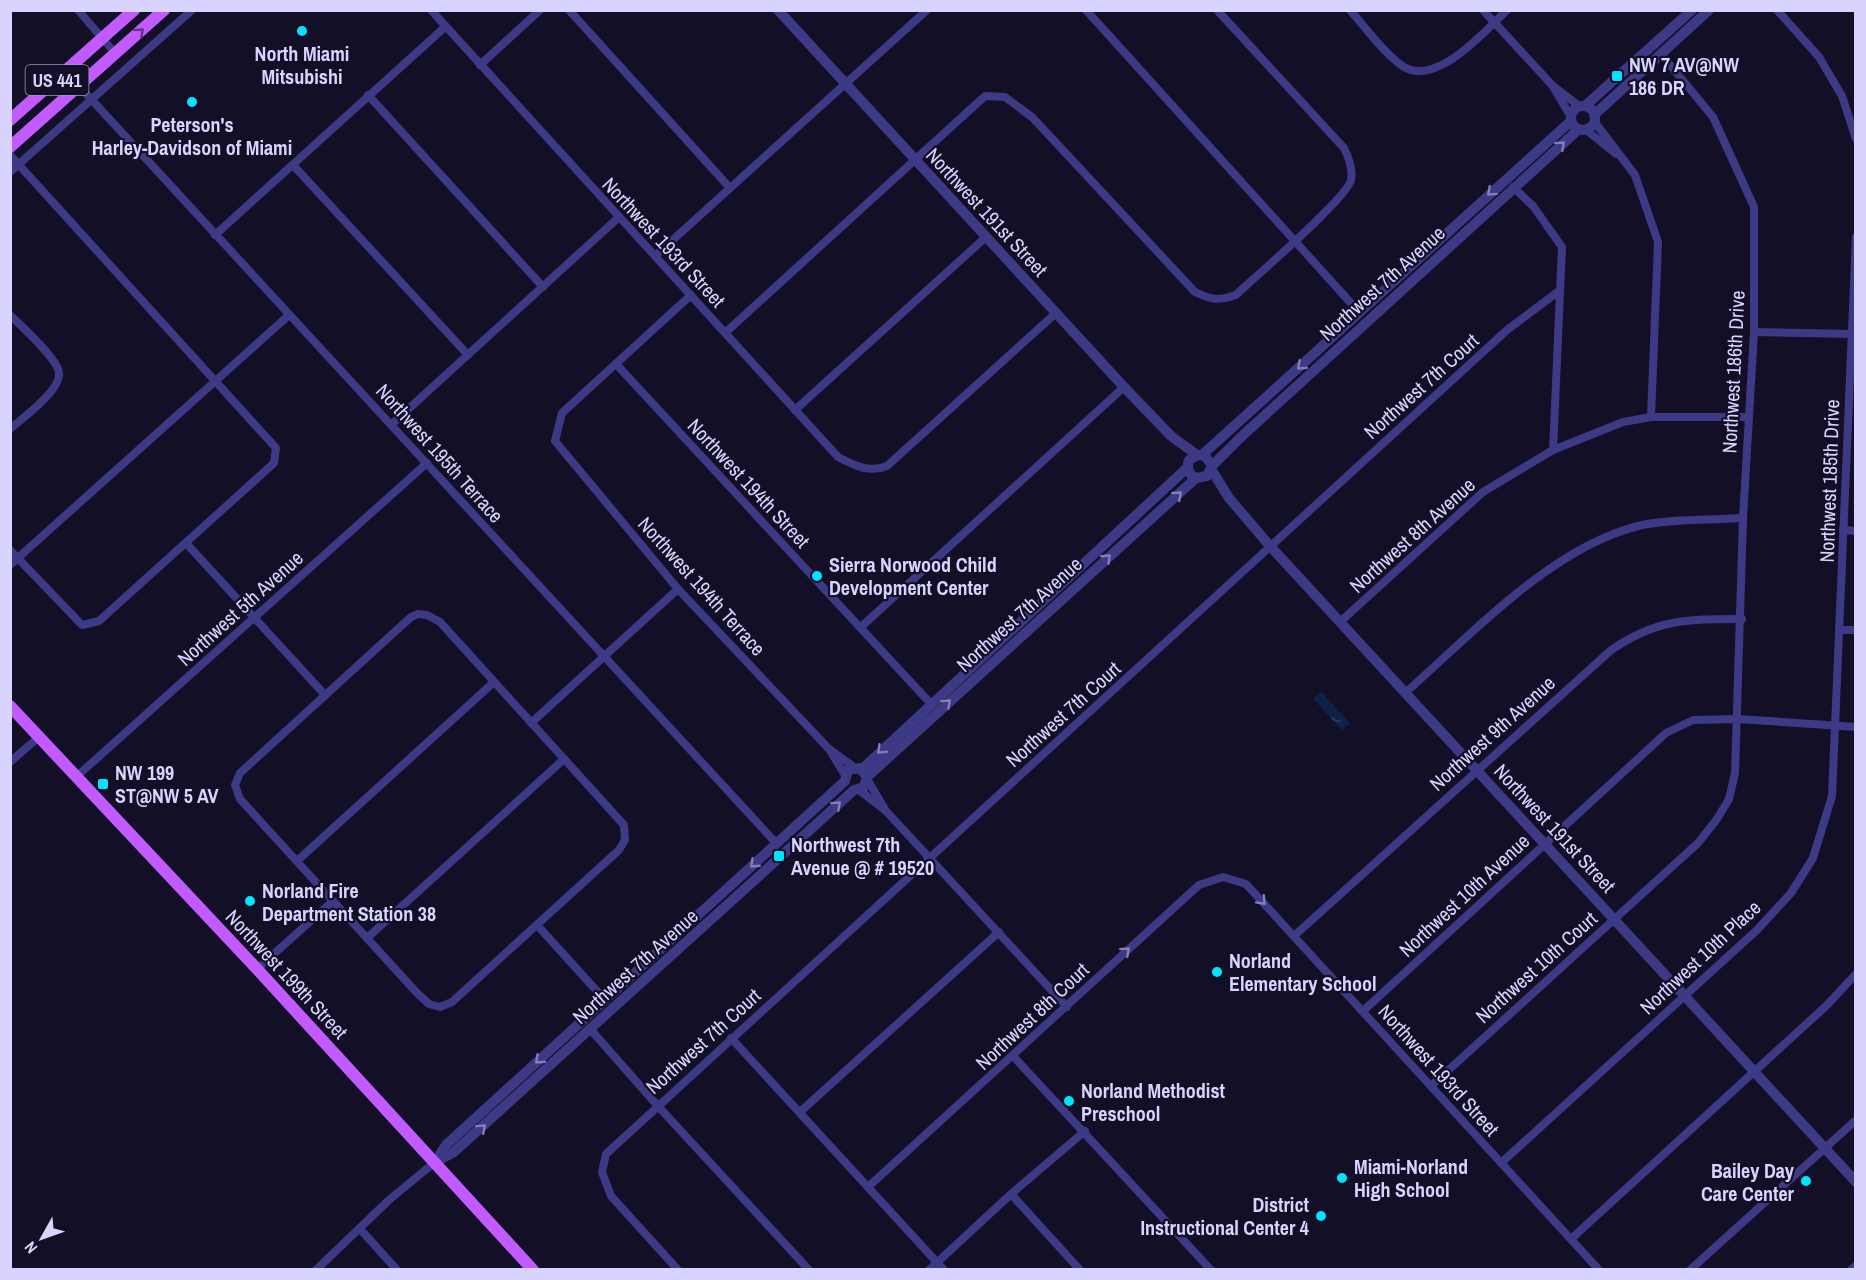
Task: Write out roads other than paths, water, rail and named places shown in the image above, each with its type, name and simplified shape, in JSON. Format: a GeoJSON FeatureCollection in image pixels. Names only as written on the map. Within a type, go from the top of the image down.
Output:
{"type":"FeatureCollection","features":[{"type":"Feature","properties":{"kind":"main road","name":"US 441"},"geometry":{"type":"LineString","coordinates":[[10,120],[134,10]]}},
{"type":"Feature","properties":{"kind":"main road","name":"US 441"},"geometry":{"type":"LineString","coordinates":[[10,147],[164,10]]}},
{"type":"Feature","properties":{"kind":"main road","name":"Northwest 199th Street"},"geometry":{"type":"LineString","coordinates":[[10,706],[257,969],[533,1269]]}},
{"type":"Feature","properties":{"kind":"street"},"geometry":{"type":"LineString","coordinates":[[78,10],[116,53]]}},
{"type":"Feature","properties":{"kind":"street"},"geometry":{"type":"LineString","coordinates":[[10,172],[192,10]]}},
{"type":"Feature","properties":{"kind":"street","name":"Northwest 193rd Street"},"geometry":{"type":"LineString","coordinates":[[430,10],[838,457],[858,468],[878,469],[887,466],[1056,313]]}},
{"type":"Feature","properties":{"kind":"street"},"geometry":{"type":"LineString","coordinates":[[480,65],[540,10]]}},
{"type":"Feature","properties":{"kind":"street"},"geometry":{"type":"LineString","coordinates":[[569,10],[730,188]]}},
{"type":"Feature","properties":{"kind":"street","name":"Northwest 191st Street"},"geometry":{"type":"LineString","coordinates":[[778,10],[1124,387],[1194,460]]}},
{"type":"Feature","properties":{"kind":"street"},"geometry":{"type":"LineString","coordinates":[[655,256],[927,10]]}},
{"type":"Feature","properties":{"kind":"street"},"geometry":{"type":"LineString","coordinates":[[1086,10],[1359,312]]}},
{"type":"Feature","properties":{"kind":"street"},"geometry":{"type":"LineString","coordinates":[[725,333],[914,158],[985,96],[1005,97],[1032,117],[1195,292],[1208,299],[1222,300],[1236,295],[1336,204],[1351,180],[1350,160],[1344,148],[1217,10]]}},
{"type":"Feature","properties":{"kind":"street"},"geometry":{"type":"LineString","coordinates":[[1350,10],[1401,66],[1420,73],[1442,67],[1507,10]]}},
{"type":"Feature","properties":{"kind":"street"},"geometry":{"type":"LineString","coordinates":[[1483,10],[1552,85],[1576,124],[1617,154]]}},
{"type":"Feature","properties":{"kind":"street"},"geometry":{"type":"LineString","coordinates":[[1576,124],[1573,111],[1582,106],[1692,10]]}},
{"type":"Feature","properties":{"kind":"street"},"geometry":{"type":"LineString","coordinates":[[1576,124],[1594,118],[1709,10]]}},
{"type":"Feature","properties":{"kind":"street"},"geometry":{"type":"LineString","coordinates":[[1778,10],[1819,57],[1842,96],[1856,139]]}},
{"type":"Feature","properties":{"kind":"street"},"geometry":{"type":"LineString","coordinates":[[215,235],[446,27]]}},
{"type":"Feature","properties":{"kind":"street","name":"Northwest 186th Drive"},"geometry":{"type":"LineString","coordinates":[[1661,54],[1713,117],[1754,207],[1754,332],[1743,518],[1738,719]]}},
{"type":"Feature","properties":{"kind":"street"},"geometry":{"type":"LineString","coordinates":[[1552,85],[1582,106],[1594,118],[1617,154],[1635,175],[1658,242],[1651,417]]}},
{"type":"Feature","properties":{"kind":"street","name":"Northwest 195th Terrace"},"geometry":{"type":"LineString","coordinates":[[79,87],[776,843]]}},
{"type":"Feature","properties":{"kind":"street"},"geometry":{"type":"LineString","coordinates":[[368,95],[543,286]]}},
{"type":"Feature","properties":{"kind":"street","name":"Northwest 7th Avenue"},"geometry":{"type":"LineString","coordinates":[[435,1162],[446,1145],[845,778],[863,773],[1211,468],[1513,187],[1576,124]]}},
{"type":"Feature","properties":{"kind":"street","name":"Northwest 7th Avenue"},"geometry":{"type":"LineString","coordinates":[[863,773],[931,704],[1194,460],[1359,312],[1576,124]]}},
{"type":"Feature","properties":{"kind":"street"},"geometry":{"type":"LineString","coordinates":[[10,155],[276,448],[274,463],[99,621],[82,625],[10,550]]}},
{"type":"Feature","properties":{"kind":"street"},"geometry":{"type":"LineString","coordinates":[[292,165],[468,354]]}},
{"type":"Feature","properties":{"kind":"street"},"geometry":{"type":"LineString","coordinates":[[1513,187],[1533,206],[1562,247],[1553,450]]}},
{"type":"Feature","properties":{"kind":"street"},"geometry":{"type":"LineString","coordinates":[[392,424],[618,218]]}},
{"type":"Feature","properties":{"kind":"street"},"geometry":{"type":"LineString","coordinates":[[795,410],[986,237]]}},
{"type":"Feature","properties":{"kind":"street","name":"Northwest 185th Drive"},"geometry":{"type":"LineString","coordinates":[[1836,726],[1844,530],[1852,434],[1855,238]]}},
{"type":"Feature","properties":{"kind":"street","name":"Northwest 7th Court"},"geometry":{"type":"LineString","coordinates":[[678,1269],[610,1196],[602,1172],[606,1154],[1507,330],[1559,291]]}},
{"type":"Feature","properties":{"kind":"street"},"geometry":{"type":"LineString","coordinates":[[616,364],[691,295]]}},
{"type":"Feature","properties":{"kind":"street"},"geometry":{"type":"LineString","coordinates":[[10,315],[55,363],[59,373],[57,384],[49,394],[10,429]]}},
{"type":"Feature","properties":{"kind":"street"},"geometry":{"type":"LineString","coordinates":[[10,565],[288,316]]}},
{"type":"Feature","properties":{"kind":"street"},"geometry":{"type":"LineString","coordinates":[[1754,332],[1853,334]]}},
{"type":"Feature","properties":{"kind":"street","name":"Northwest 194th Terrace"},"geometry":{"type":"LineString","coordinates":[[616,364],[562,413],[555,441],[678,589],[829,749],[863,773],[886,811]]}},
{"type":"Feature","properties":{"kind":"street","name":"Northwest 194th Street"},"geometry":{"type":"LineString","coordinates":[[616,364],[931,704]]}},
{"type":"Feature","properties":{"kind":"street"},"geometry":{"type":"LineString","coordinates":[[861,627],[1124,387]]}},
{"type":"Feature","properties":{"kind":"street","name":"Northwest 8th Avenue"},"geometry":{"type":"LineString","coordinates":[[1340,622],[1483,492],[1553,450],[1623,422],[1651,417],[1748,417]]}},
{"type":"Feature","properties":{"kind":"street","name":"Northwest 191st Street"},"geometry":{"type":"LineString","coordinates":[[1194,460],[1208,459],[1229,498],[1270,546],[1856,1182]]}},
{"type":"Feature","properties":{"kind":"street","name":"Northwest 191st Street"},"geometry":{"type":"LineString","coordinates":[[1194,460],[1189,473],[1229,498]]}},
{"type":"Feature","properties":{"kind":"street","name":"Northwest 5th Avenue"},"geometry":{"type":"LineString","coordinates":[[76,777],[427,464]]}},
{"type":"Feature","properties":{"kind":"street"},"geometry":{"type":"LineString","coordinates":[[1405,693],[1540,574],[1580,547],[1639,525],[1743,518]]}},
{"type":"Feature","properties":{"kind":"street"},"geometry":{"type":"LineString","coordinates":[[1844,530],[1856,531]]}},
{"type":"Feature","properties":{"kind":"street"},"geometry":{"type":"LineString","coordinates":[[186,543],[325,695]]}},
{"type":"Feature","properties":{"kind":"street"},"geometry":{"type":"LineString","coordinates":[[531,723],[678,589]]}},
{"type":"Feature","properties":{"kind":"street"},"geometry":{"type":"LineString","coordinates":[[427,615],[440,622],[494,682],[624,825],[625,840],[619,850],[452,1002],[440,1007],[429,1004],[417,993],[240,799],[235,784],[240,773],[411,617],[427,615]]}},
{"type":"Feature","properties":{"kind":"street","name":"Northwest 9th Avenue"},"geometry":{"type":"LineString","coordinates":[[1294,936],[1475,769],[1610,651],[1632,635],[1658,625],[1702,619],[1742,619]]}},
{"type":"Feature","properties":{"kind":"street"},"geometry":{"type":"LineString","coordinates":[[1840,630],[1856,630]]}},
{"type":"Feature","properties":{"kind":"street"},"geometry":{"type":"LineString","coordinates":[[297,861],[494,682]]}},
{"type":"Feature","properties":{"kind":"street","name":"Northwest 10th Avenue"},"geometry":{"type":"LineString","coordinates":[[1363,1011],[1544,843],[1666,733],[1680,724],[1693,720],[1738,719],[1856,727]]}},
{"type":"Feature","properties":{"kind":"street","name":"Northwest 10th Court"},"geometry":{"type":"LineString","coordinates":[[1431,1086],[1698,843],[1718,819],[1729,799],[1734,773],[1738,719]]}},
{"type":"Feature","properties":{"kind":"street","name":"Northwest 10th Place"},"geometry":{"type":"LineString","coordinates":[[1501,1162],[1757,930],[1791,893],[1813,858],[1832,795],[1836,726]]}},
{"type":"Feature","properties":{"kind":"street"},"geometry":{"type":"LineString","coordinates":[[10,762],[39,737]]}},
{"type":"Feature","properties":{"kind":"street","name":"Northwest 194th Terrace"},"geometry":{"type":"LineString","coordinates":[[829,749],[845,778]]}},
{"type":"Feature","properties":{"kind":"street"},"geometry":{"type":"LineString","coordinates":[[367,938],[564,759]]}},
{"type":"Feature","properties":{"kind":"street","name":"Northwest 7th Avenue"},"geometry":{"type":"LineString","coordinates":[[316,1269],[361,1230],[389,1200],[435,1162],[454,1152],[856,790],[866,784],[863,773]]}},
{"type":"Feature","properties":{"kind":"street"},"geometry":{"type":"LineString","coordinates":[[845,778],[856,790]]}},
{"type":"Feature","properties":{"kind":"street","name":"Northwest 194th Terrace"},"geometry":{"type":"LineString","coordinates":[[856,790],[886,811],[1067,1006]]}},
{"type":"Feature","properties":{"kind":"street","name":"Northwest 193rd Street"},"geometry":{"type":"LineString","coordinates":[[1223,877],[1246,884],[1599,1269]]}},
{"type":"Feature","properties":{"kind":"street","name":"Northwest 8th Court"},"geometry":{"type":"LineString","coordinates":[[868,1186],[1199,885],[1223,877]]}},
{"type":"Feature","properties":{"kind":"street"},"geometry":{"type":"LineString","coordinates":[[257,969],[333,901]]}},
{"type":"Feature","properties":{"kind":"street"},"geometry":{"type":"LineString","coordinates":[[537,925],[605,1000]]}},
{"type":"Feature","properties":{"kind":"street"},"geometry":{"type":"LineString","coordinates":[[800,1112],[999,932]]}},
{"type":"Feature","properties":{"kind":"street"},"geometry":{"type":"LineString","coordinates":[[1571,1239],[1826,1006],[1856,974]]}},
{"type":"Feature","properties":{"kind":"street"},"geometry":{"type":"LineString","coordinates":[[591,1030],[809,1269]]}},
{"type":"Feature","properties":{"kind":"street"},"geometry":{"type":"LineString","coordinates":[[731,1038],[944,1269]]}},
{"type":"Feature","properties":{"kind":"street"},"geometry":{"type":"LineString","coordinates":[[1013,1056],[1211,1269]]}},
{"type":"Feature","properties":{"kind":"street"},"geometry":{"type":"LineString","coordinates":[[1690,1269],[1856,1120]]}},
{"type":"Feature","properties":{"kind":"street"},"geometry":{"type":"LineString","coordinates":[[929,1269],[1011,1194],[1085,1131]]}},
{"type":"Feature","properties":{"kind":"street"},"geometry":{"type":"LineString","coordinates":[[1011,1194],[1080,1269]]}},
{"type":"Feature","properties":{"kind":"street"},"geometry":{"type":"LineString","coordinates":[[361,1230],[397,1269]]}},
{"type":"Feature","properties":{"kind":"water"},"geometry":{"type":"Polygon","coordinates":[[[1321,692],[1350,723],[1342,730],[1313,699],[1321,692]]]}},
{"type":"Feature","properties":{"kind":"place","name":"North Miami Mitsubishi"},"geometry":{"type":"Point","coordinates":[302,31]}},
{"type":"Feature","properties":{"kind":"place","name":"NW 7 AV@NW 186 DR"},"geometry":{"type":"Point","coordinates":[1617,76]}},
{"type":"Feature","properties":{"kind":"place","name":"Peterson's Harley-Davidson of Miami"},"geometry":{"type":"Point","coordinates":[192,102]}},
{"type":"Feature","properties":{"kind":"place","name":"Sierra Norwood Child Development Center"},"geometry":{"type":"Point","coordinates":[817,576]}},
{"type":"Feature","properties":{"kind":"place","name":"NW 199 ST@NW 5 AV"},"geometry":{"type":"Point","coordinates":[103,784]}},
{"type":"Feature","properties":{"kind":"place","name":"Northwest 7th Avenue @ # 19520"},"geometry":{"type":"Point","coordinates":[779,856]}},
{"type":"Feature","properties":{"kind":"place","name":"Norland Fire Department Station 38"},"geometry":{"type":"Point","coordinates":[250,901]}},
{"type":"Feature","properties":{"kind":"place","name":"Norland Elementary School"},"geometry":{"type":"Point","coordinates":[1217,972]}},
{"type":"Feature","properties":{"kind":"place","name":"Norland Methodist Preschool"},"geometry":{"type":"Point","coordinates":[1069,1101]}},
{"type":"Feature","properties":{"kind":"place","name":"Miami-Norland High School"},"geometry":{"type":"Point","coordinates":[1342,1178]}},
{"type":"Feature","properties":{"kind":"place","name":"Bailey Day Care Center"},"geometry":{"type":"Point","coordinates":[1806,1181]}},
{"type":"Feature","properties":{"kind":"place","name":"District Instructional Center 4"},"geometry":{"type":"Point","coordinates":[1321,1216]}}]}
